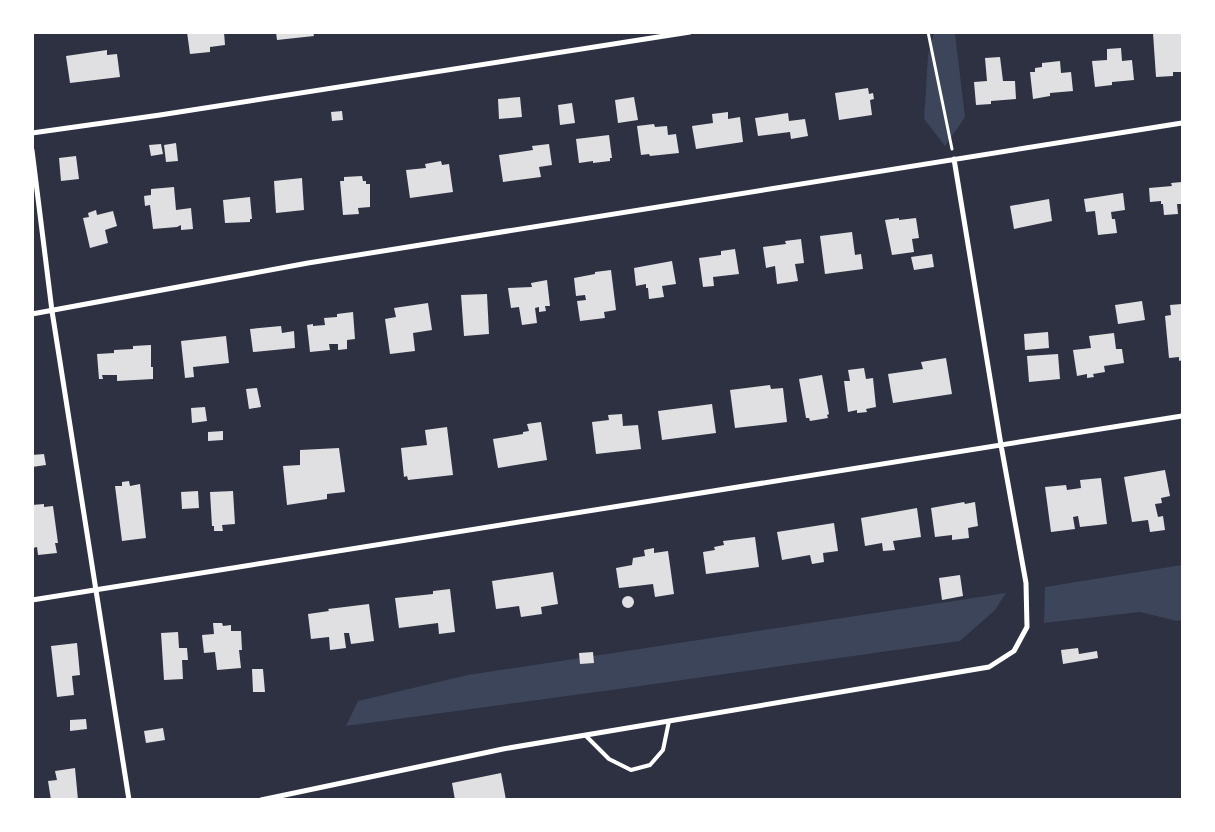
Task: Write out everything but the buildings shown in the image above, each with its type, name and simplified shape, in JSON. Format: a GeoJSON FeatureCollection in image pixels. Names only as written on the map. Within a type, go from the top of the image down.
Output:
{"type":"FeatureCollection","features":[{"type":"Feature","properties":{"kind":"street"},"geometry":{"type":"LineString","coordinates":[[32,133],[160,115],[690,32]]}},
{"type":"Feature","properties":{"kind":"street"},"geometry":{"type":"LineString","coordinates":[[32,314],[308,263],[1182,123]]}},
{"type":"Feature","properties":{"kind":"street"},"geometry":{"type":"LineString","coordinates":[[32,150],[52,311],[129,800]]}},
{"type":"Feature","properties":{"kind":"street"},"geometry":{"type":"LineString","coordinates":[[261,800],[503,749],[989,667],[1014,651],[1027,628],[1026,583],[1001,445],[954,159]]}},
{"type":"Feature","properties":{"kind":"street"},"geometry":{"type":"LineString","coordinates":[[32,600],[1182,416]]}},
{"type":"Feature","properties":{"kind":"lane"},"geometry":{"type":"LineString","coordinates":[[585,735],[609,759],[631,770],[650,765],[662,750],[669,721]]}},
{"type":"Feature","properties":{"kind":"path"},"geometry":{"type":"LineString","coordinates":[[928,32],[954,159]]}},
{"type":"Feature","properties":{"kind":"shaded area"},"geometry":{"type":"Polygon","coordinates":[[[934,33],[955,33],[965,117],[945,146],[924,119],[928,56],[934,33]]]}},
{"type":"Feature","properties":{"kind":"shaded area"},"geometry":{"type":"Polygon","coordinates":[[[1182,565],[1182,620],[1177,621],[1140,612],[1044,623],[1045,587],[1182,565]]]}},
{"type":"Feature","properties":{"kind":"shaded area"},"geometry":{"type":"Polygon","coordinates":[[[1006,593],[995,610],[960,641],[346,726],[358,701],[468,675],[1006,593]]]}}]}
